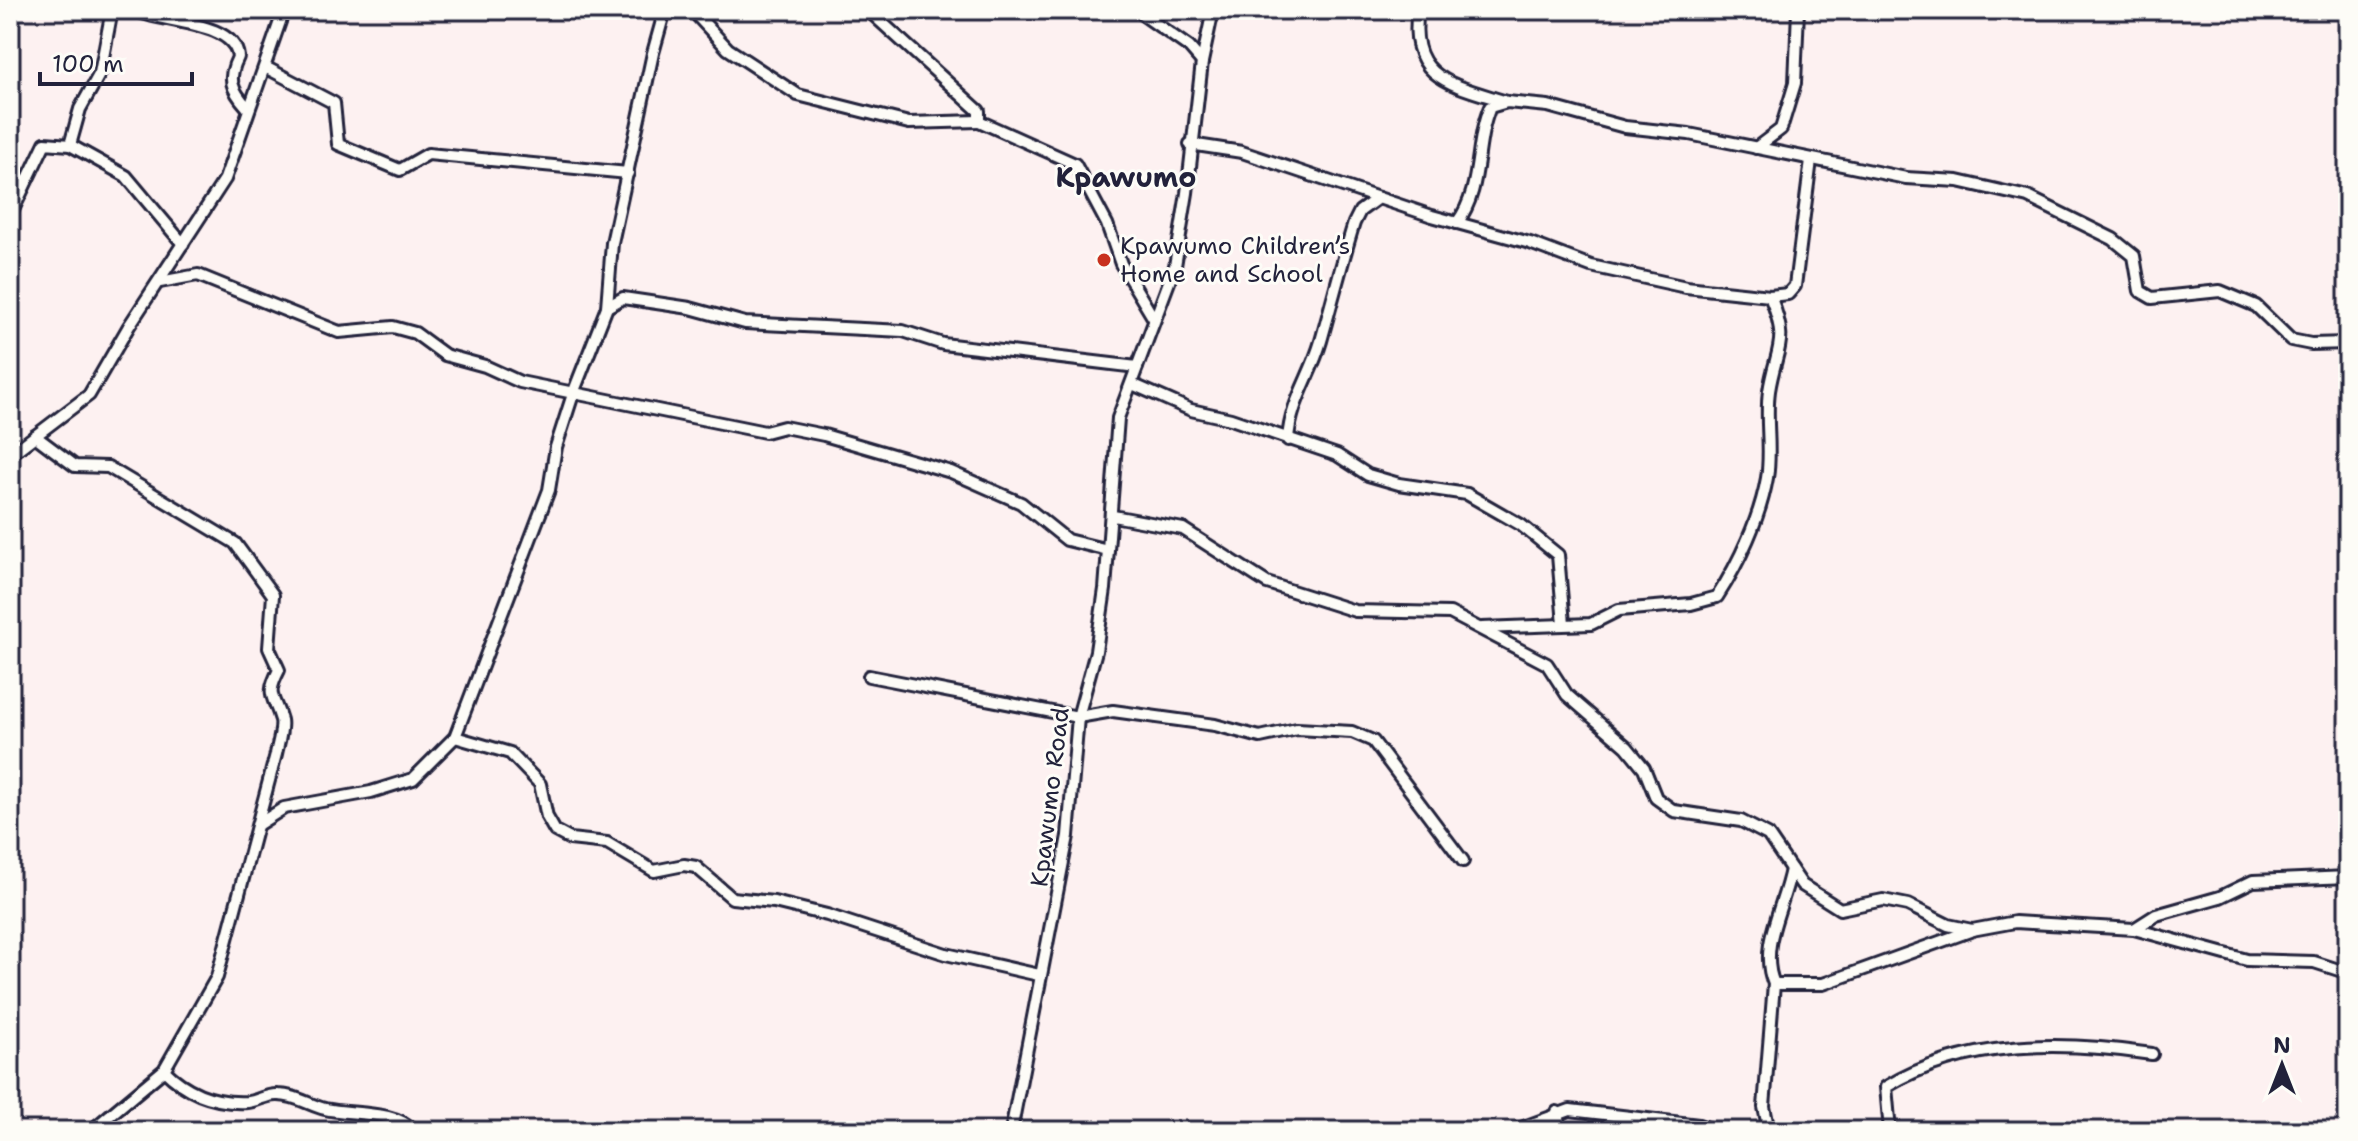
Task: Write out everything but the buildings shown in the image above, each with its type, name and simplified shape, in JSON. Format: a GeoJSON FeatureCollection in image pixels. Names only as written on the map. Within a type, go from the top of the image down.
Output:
{"type":"FeatureCollection","features":[{"type":"Feature","properties":{"kind":"street"},"geometry":{"type":"LineString","coordinates":[[70,145],[80,109],[100,73],[112,10]]}},
{"type":"Feature","properties":{"kind":"street"},"geometry":{"type":"LineString","coordinates":[[135,10],[167,20],[195,22],[232,42],[238,57],[231,72],[232,89],[247,107]]}},
{"type":"Feature","properties":{"kind":"street"},"geometry":{"type":"LineString","coordinates":[[10,455],[89,395],[129,326],[225,179],[247,107],[265,67],[284,10]]}},
{"type":"Feature","properties":{"kind":"street"},"geometry":{"type":"LineString","coordinates":[[259,824],[284,808],[371,792],[413,779],[455,737],[549,490],[556,447],[607,307],[612,243],[665,10]]}},
{"type":"Feature","properties":{"kind":"street"},"geometry":{"type":"LineString","coordinates":[[692,10],[728,49],[798,95],[909,123],[979,121],[1075,164],[1107,224],[1121,264],[1154,319]]}},
{"type":"Feature","properties":{"kind":"street"},"geometry":{"type":"LineString","coordinates":[[868,10],[979,111],[979,121]]}},
{"type":"Feature","properties":{"kind":"street"},"geometry":{"type":"LineString","coordinates":[[1136,10],[1189,47],[1202,62]]}},
{"type":"Feature","properties":{"kind":"street","name":"Kpawumo Road"},"geometry":{"type":"LineString","coordinates":[[1011,1131],[1068,836],[1078,717],[1096,651],[1113,516],[1118,418],[1175,266],[1202,62],[1213,10]]}},
{"type":"Feature","properties":{"kind":"street"},"geometry":{"type":"LineString","coordinates":[[1418,10],[1415,28],[1419,57],[1436,77],[1507,102],[1548,106],[1625,127],[1689,134],[1906,178],[1958,181],[2028,197],[2113,239],[2134,256],[2140,291],[2152,298],[2220,291],[2256,306],[2291,340],[2311,344],[2348,343]]}},
{"type":"Feature","properties":{"kind":"street"},"geometry":{"type":"LineString","coordinates":[[1756,148],[1781,129],[1795,83],[1798,10]]}},
{"type":"Feature","properties":{"kind":"street"},"geometry":{"type":"LineString","coordinates":[[265,67],[334,103],[338,144],[400,170],[428,154],[628,173]]}},
{"type":"Feature","properties":{"kind":"street"},"geometry":{"type":"LineString","coordinates":[[1457,223],[1469,206],[1484,121],[1490,107],[1507,102]]}},
{"type":"Feature","properties":{"kind":"street"},"geometry":{"type":"LineString","coordinates":[[10,216],[45,143],[70,145],[126,176],[183,244]]}},
{"type":"Feature","properties":{"kind":"street"},"geometry":{"type":"LineString","coordinates":[[1190,144],[1242,152],[1457,223],[1530,243],[1591,266],[1686,287],[1770,296],[1788,294],[1795,286],[1811,160]]}},
{"type":"Feature","properties":{"kind":"street"},"geometry":{"type":"LineString","coordinates":[[1288,440],[1297,396],[1305,386],[1321,341],[1354,223],[1360,211],[1378,198]]}},
{"type":"Feature","properties":{"kind":"street"},"geometry":{"type":"LineString","coordinates":[[160,282],[198,275],[339,332],[393,327],[415,333],[445,355],[485,366],[520,382],[765,432],[784,427],[824,435],[951,472],[1021,503],[1067,540],[1108,550]]}},
{"type":"Feature","properties":{"kind":"street"},"geometry":{"type":"LineString","coordinates":[[1480,628],[1591,624],[1619,610],[1691,604],[1717,597],[1733,573],[1767,478],[1769,391],[1779,361],[1782,324],[1770,296]]}},
{"type":"Feature","properties":{"kind":"street"},"geometry":{"type":"LineString","coordinates":[[607,307],[623,298],[690,308],[745,323],[903,331],[943,344],[1137,367]]}},
{"type":"Feature","properties":{"kind":"street"},"geometry":{"type":"LineString","coordinates":[[1132,384],[1191,410],[1231,419],[1337,455],[1378,478],[1467,494],[1521,525],[1558,555],[1564,624]]}},
{"type":"Feature","properties":{"kind":"street"},"geometry":{"type":"LineString","coordinates":[[35,436],[75,466],[108,467],[235,543],[273,595],[269,648],[279,670],[270,687],[272,703],[282,722],[259,824],[217,977],[164,1070],[91,1131]]}},
{"type":"Feature","properties":{"kind":"street"},"geometry":{"type":"LineString","coordinates":[[1113,516],[1183,529],[1267,583],[1355,611],[1450,613],[1547,664],[1567,695],[1627,747],[1644,768],[1656,798],[1674,811],[1741,821],[1768,835],[1780,848],[1802,885],[1840,909],[1883,900],[1908,905],[1948,925],[1972,930]]}},
{"type":"Feature","properties":{"kind":"street"},"geometry":{"type":"LineString","coordinates":[[869,676],[1078,717],[1113,711],[1215,725],[1260,737],[1297,729],[1352,732],[1373,741],[1463,861]]}},
{"type":"Feature","properties":{"kind":"street"},"geometry":{"type":"LineString","coordinates":[[455,737],[510,753],[540,784],[547,817],[555,831],[570,839],[607,843],[654,871],[684,865],[696,867],[732,898],[774,902],[827,915],[946,954],[1039,975]]}},
{"type":"Feature","properties":{"kind":"street"},"geometry":{"type":"LineString","coordinates":[[1769,1131],[1764,1107],[1774,984],[1767,967],[1772,932],[1791,869]]}},
{"type":"Feature","properties":{"kind":"street"},"geometry":{"type":"LineString","coordinates":[[2134,929],[2156,915],[2220,897],[2253,881],[2348,877]]}},
{"type":"Feature","properties":{"kind":"street"},"geometry":{"type":"LineString","coordinates":[[1774,984],[1823,984],[1972,930],[2015,922],[2134,929],[2247,960],[2314,962],[2348,973]]}},
{"type":"Feature","properties":{"kind":"street"},"geometry":{"type":"LineString","coordinates":[[1890,1131],[1886,1087],[1916,1069],[2004,1048],[2061,1045],[2152,1054]]}},
{"type":"Feature","properties":{"kind":"street"},"geometry":{"type":"LineString","coordinates":[[164,1070],[184,1090],[201,1097],[250,1102],[273,1094],[292,1096],[323,1108],[390,1118],[414,1131]]}},
{"type":"Feature","properties":{"kind":"street"},"geometry":{"type":"LineString","coordinates":[[1513,1131],[1557,1112],[1570,1110],[1673,1122],[1717,1131]]}},
{"type":"Feature","properties":{"kind":"street"},"geometry":{"type":"LineString","coordinates":[[1557,1112],[1560,1131]]}},
{"type":"Feature","properties":{"kind":"place","name":"Kpawumo Children’s Home and School"},"geometry":{"type":"Point","coordinates":[1104,260]}},
{"type":"Feature","properties":{"kind":"district","name":"Kpawumo"},"geometry":{"type":"Point","coordinates":[1126,177]}}]}
